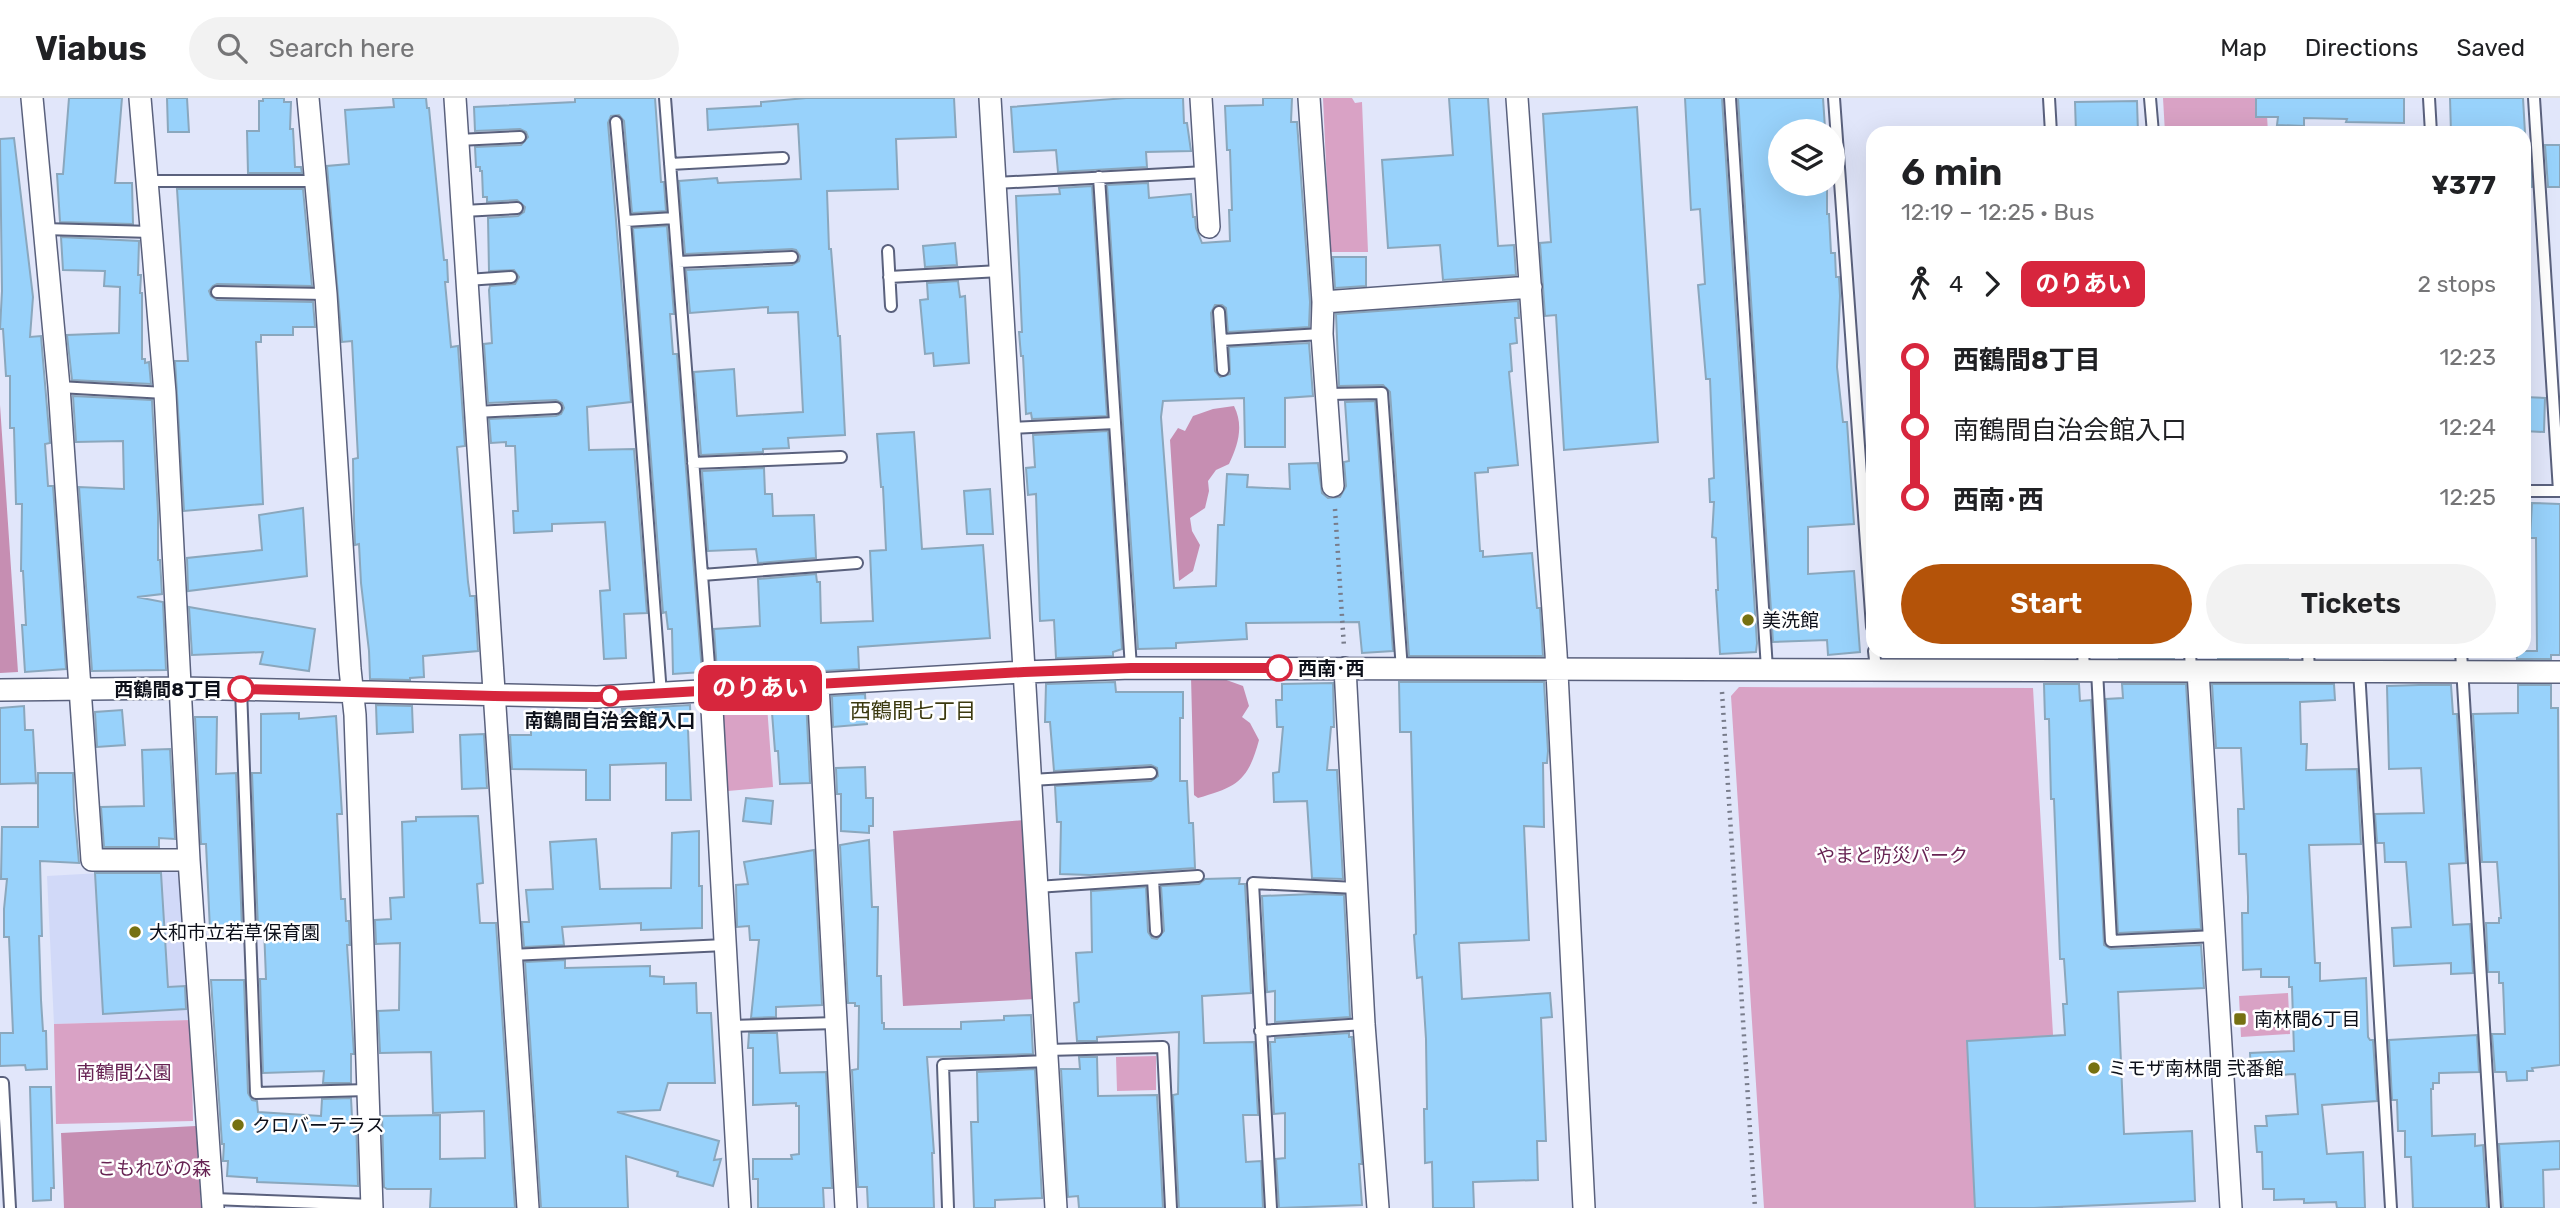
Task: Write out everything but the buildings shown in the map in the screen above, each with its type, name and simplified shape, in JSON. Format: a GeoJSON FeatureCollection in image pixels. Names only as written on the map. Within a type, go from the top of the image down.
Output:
{"type":"FeatureCollection","features":[{"type":"Feature","properties":{"kind":"street"},"geometry":{"type":"LineString","coordinates":[[32,98],[60,387],[92,860],[189,860]]}},
{"type":"Feature","properties":{"kind":"street"},"geometry":{"type":"LineString","coordinates":[[140,98],[165,393],[189,860],[213,1204]]}},
{"type":"Feature","properties":{"kind":"street"},"geometry":{"type":"LineString","coordinates":[[308,98],[326,294],[355,715],[372,1207]]}},
{"type":"Feature","properties":{"kind":"street"},"geometry":{"type":"LineString","coordinates":[[455,98],[528,1208]]}},
{"type":"Feature","properties":{"kind":"street"},"geometry":{"type":"LineString","coordinates":[[990,98],[1056,1208]]}},
{"type":"Feature","properties":{"kind":"street"},"geometry":{"type":"LineString","coordinates":[[1201,98],[1209,227]]}},
{"type":"Feature","properties":{"kind":"street"},"geometry":{"type":"LineString","coordinates":[[1309,98],[1333,486]]}},
{"type":"Feature","properties":{"kind":"street"},"geometry":{"type":"LineString","coordinates":[[1517,98],[1557,671],[1584,1208]]}},
{"type":"Feature","properties":{"kind":"street"},"geometry":{"type":"LineString","coordinates":[[1323,302],[1531,287]]}},
{"type":"Feature","properties":{"kind":"street"},"geometry":{"type":"LineString","coordinates":[[0,690],[79,687],[494,696],[660,694],[1131,668],[1721,670],[1875,660],[2193,664],[2308,661],[2359,670],[2560,672]]}},
{"type":"Feature","properties":{"kind":"street"},"geometry":{"type":"LineString","coordinates":[[2193,664],[2215,936],[2231,1208]]}},
{"type":"Feature","properties":{"kind":"street"},"geometry":{"type":"LineString","coordinates":[[1345,668],[1377,1208]]}},
{"type":"Feature","properties":{"kind":"street"},"geometry":{"type":"LineString","coordinates":[[818,684],[846,1208]]}},
{"type":"Feature","properties":{"kind":"street"},"geometry":{"type":"LineString","coordinates":[[711,691],[740,1208]]}},
{"type":"Feature","properties":{"kind":"lane"},"geometry":{"type":"LineString","coordinates":[[665,98],[711,691]]}},
{"type":"Feature","properties":{"kind":"lane"},"geometry":{"type":"LineString","coordinates":[[1730,98],[1767,669]]}},
{"type":"Feature","properties":{"kind":"lane"},"geometry":{"type":"LineString","coordinates":[[1835,98],[1866,540]]}},
{"type":"Feature","properties":{"kind":"lane"},"geometry":{"type":"LineString","coordinates":[[2049,98],[2051,126]]}},
{"type":"Feature","properties":{"kind":"lane"},"geometry":{"type":"LineString","coordinates":[[2150,98],[2152,126]]}},
{"type":"Feature","properties":{"kind":"lane"},"geometry":{"type":"LineString","coordinates":[[2429,98],[2431,126]]}},
{"type":"Feature","properties":{"kind":"lane"},"geometry":{"type":"LineString","coordinates":[[2531,491],[2560,491],[2534,98]]}},
{"type":"Feature","properties":{"kind":"lane"},"geometry":{"type":"LineString","coordinates":[[616,122],[660,694]]}},
{"type":"Feature","properties":{"kind":"lane"},"geometry":{"type":"LineString","coordinates":[[458,140],[520,137]]}},
{"type":"Feature","properties":{"kind":"lane"},"geometry":{"type":"LineString","coordinates":[[670,164],[783,158]]}},
{"type":"Feature","properties":{"kind":"lane"},"geometry":{"type":"LineString","coordinates":[[995,183],[1206,172]]}},
{"type":"Feature","properties":{"kind":"lane"},"geometry":{"type":"LineString","coordinates":[[1100,177],[1131,668]]}},
{"type":"Feature","properties":{"kind":"lane"},"geometry":{"type":"LineString","coordinates":[[147,181],[315,181]]}},
{"type":"Feature","properties":{"kind":"lane"},"geometry":{"type":"LineString","coordinates":[[463,211],[517,208]]}},
{"type":"Feature","properties":{"kind":"lane"},"geometry":{"type":"LineString","coordinates":[[625,221],[674,218]]}},
{"type":"Feature","properties":{"kind":"lane"},"geometry":{"type":"LineString","coordinates":[[43,229],[152,232]]}},
{"type":"Feature","properties":{"kind":"lane"},"geometry":{"type":"LineString","coordinates":[[888,251],[891,306]]}},
{"type":"Feature","properties":{"kind":"lane"},"geometry":{"type":"LineString","coordinates":[[678,262],[792,257]]}},
{"type":"Feature","properties":{"kind":"lane"},"geometry":{"type":"LineString","coordinates":[[889,277],[1000,271]]}},
{"type":"Feature","properties":{"kind":"lane"},"geometry":{"type":"LineString","coordinates":[[467,280],[511,277]]}},
{"type":"Feature","properties":{"kind":"lane"},"geometry":{"type":"LineString","coordinates":[[217,292],[326,294]]}},
{"type":"Feature","properties":{"kind":"lane"},"geometry":{"type":"LineString","coordinates":[[1219,312],[1223,370]]}},
{"type":"Feature","properties":{"kind":"lane"},"geometry":{"type":"LineString","coordinates":[[1221,340],[1322,334]]}},
{"type":"Feature","properties":{"kind":"lane"},"geometry":{"type":"LineString","coordinates":[[60,387],[165,393]]}},
{"type":"Feature","properties":{"kind":"lane"},"geometry":{"type":"LineString","coordinates":[[1328,394],[1382,393],[1402,670]]}},
{"type":"Feature","properties":{"kind":"lane"},"geometry":{"type":"LineString","coordinates":[[475,412],[556,408]]}},
{"type":"Feature","properties":{"kind":"lane"},"geometry":{"type":"LineString","coordinates":[[1010,428],[1115,423]]}},
{"type":"Feature","properties":{"kind":"lane"},"geometry":{"type":"LineString","coordinates":[[693,463],[841,457]]}},
{"type":"Feature","properties":{"kind":"lane"},"geometry":{"type":"LineString","coordinates":[[702,575],[857,563]]}},
{"type":"Feature","properties":{"kind":"lane"},"geometry":{"type":"LineString","coordinates":[[2461,658],[2495,1208]]}},
{"type":"Feature","properties":{"kind":"lane"},"geometry":{"type":"LineString","coordinates":[[2088,663],[2111,941],[2215,936]]}},
{"type":"Feature","properties":{"kind":"lane"},"geometry":{"type":"LineString","coordinates":[[2359,670],[2391,1208]]}},
{"type":"Feature","properties":{"kind":"lane"},"geometry":{"type":"LineString","coordinates":[[241,689],[256,1093],[368,1090]]}},
{"type":"Feature","properties":{"kind":"lane"},"geometry":{"type":"LineString","coordinates":[[1031,780],[1150,773]]}},
{"type":"Feature","properties":{"kind":"lane"},"geometry":{"type":"LineString","coordinates":[[1037,887],[1198,876]]}},
{"type":"Feature","properties":{"kind":"lane"},"geometry":{"type":"LineString","coordinates":[[1153,879],[1156,931]]}},
{"type":"Feature","properties":{"kind":"lane"},"geometry":{"type":"LineString","coordinates":[[1271,1208],[1253,883],[1356,888]]}},
{"type":"Feature","properties":{"kind":"lane"},"geometry":{"type":"LineString","coordinates":[[511,955],[725,945]]}},
{"type":"Feature","properties":{"kind":"lane"},"geometry":{"type":"LineString","coordinates":[[730,1026],[837,1023]]}},
{"type":"Feature","properties":{"kind":"lane"},"geometry":{"type":"LineString","coordinates":[[1260,1031],[1364,1024]]}},
{"type":"Feature","properties":{"kind":"lane"},"geometry":{"type":"LineString","coordinates":[[948,1208],[943,1065],[1163,1047],[1171,1208]]}},
{"type":"Feature","properties":{"kind":"lane"},"geometry":{"type":"LineString","coordinates":[[0,1083],[4,1083],[10,1208]]}},
{"type":"Feature","properties":{"kind":"lane"},"geometry":{"type":"LineString","coordinates":[[213,1204],[372,1207]]}},
{"type":"Feature","properties":{"kind":"path"},"geometry":{"type":"LineString","coordinates":[[1333,486],[1345,668]]}},
{"type":"Feature","properties":{"kind":"path"},"geometry":{"type":"LineString","coordinates":[[1721,670],[1755,1208]]}},
{"type":"Feature","properties":{"kind":"shaded area"},"geometry":{"type":"Polygon","coordinates":[[[172,869],[180,875],[191,1020],[54,1024],[47,876],[172,869]]]}},
{"type":"Feature","properties":{"kind":"green space"},"geometry":{"type":"Polygon","coordinates":[[[1323,98],[1352,98],[1355,103],[1362,102],[1368,252],[1330,252],[1323,98]]]}},
{"type":"Feature","properties":{"kind":"green space"},"geometry":{"type":"Polygon","coordinates":[[[2163,98],[2266,98],[2268,126],[2165,126],[2163,98]]]}},
{"type":"Feature","properties":{"kind":"green space"},"geometry":{"type":"Polygon","coordinates":[[[0,405],[18,672],[0,673],[0,405]]]}},
{"type":"Feature","properties":{"kind":"green space"},"geometry":{"type":"Polygon","coordinates":[[[1234,406],[1239,421],[1235,450],[1229,464],[1216,470],[1208,481],[1205,508],[1190,518],[1192,531],[1200,545],[1193,571],[1179,581],[1170,440],[1178,428],[1185,431],[1193,416],[1234,406]]]}},
{"type":"Feature","properties":{"kind":"green space"},"geometry":{"type":"Polygon","coordinates":[[[1191,677],[1221,678],[1243,686],[1249,706],[1242,717],[1250,723],[1259,740],[1250,765],[1239,780],[1232,786],[1198,798],[1194,795],[1191,677]]]}},
{"type":"Feature","properties":{"kind":"green space","name":"やまと防災パーク"},"geometry":{"type":"Polygon","coordinates":[[[1739,687],[2033,688],[2063,1208],[1764,1208],[1731,696],[1739,687]]]}},
{"type":"Feature","properties":{"kind":"green space"},"geometry":{"type":"Polygon","coordinates":[[[766,692],[773,787],[728,791],[721,696],[766,692]]]}},
{"type":"Feature","properties":{"kind":"green space"},"geometry":{"type":"Polygon","coordinates":[[[1024,820],[1035,999],[903,1006],[893,831],[1024,820]]]}},
{"type":"Feature","properties":{"kind":"green space"},"geometry":{"type":"Polygon","coordinates":[[[2288,993],[2290,1034],[2241,1037],[2239,996],[2288,993]]]}},
{"type":"Feature","properties":{"kind":"green space","name":"南鶴間公園"},"geometry":{"type":"Polygon","coordinates":[[[191,1020],[193,1121],[56,1124],[54,1024],[191,1020]]]}},
{"type":"Feature","properties":{"kind":"green space"},"geometry":{"type":"Polygon","coordinates":[[[1156,1056],[1156,1090],[1117,1091],[1116,1057],[1156,1056]]]}},
{"type":"Feature","properties":{"kind":"green space","name":"こもれびの森"},"geometry":{"type":"Polygon","coordinates":[[[196,1126],[201,1208],[64,1208],[61,1133],[196,1126]]]}},
{"type":"Feature","properties":{"kind":"bus line","name":"のりあい"},"geometry":{"type":"LineString","coordinates":[[241,689],[597,697],[1024,672],[1131,668],[1279,668]]}},
{"type":"Feature","properties":{"kind":"place","name":"美洗館"},"geometry":{"type":"Point","coordinates":[1748,620]}},
{"type":"Feature","properties":{"kind":"place","name":"西南･西"},"geometry":{"type":"Point","coordinates":[1279,668]}},
{"type":"Feature","properties":{"kind":"place","name":"西鶴間8丁目"},"geometry":{"type":"Point","coordinates":[241,689]}},
{"type":"Feature","properties":{"kind":"place","name":"南鶴間自治会館入口"},"geometry":{"type":"Point","coordinates":[610,696]}},
{"type":"Feature","properties":{"kind":"place","name":"大和市立若草保育園"},"geometry":{"type":"Point","coordinates":[135,932]}},
{"type":"Feature","properties":{"kind":"place","name":"南林間6丁目"},"geometry":{"type":"Point","coordinates":[2240,1019]}},
{"type":"Feature","properties":{"kind":"place","name":"ミモザ南林間 弐番館"},"geometry":{"type":"Point","coordinates":[2094,1068]}},
{"type":"Feature","properties":{"kind":"place","name":"クロバーテラス"},"geometry":{"type":"Point","coordinates":[238,1125]}},
{"type":"Feature","properties":{"kind":"district","name":"西鶴間七丁目"},"geometry":{"type":"Point","coordinates":[913,711]}}]}
